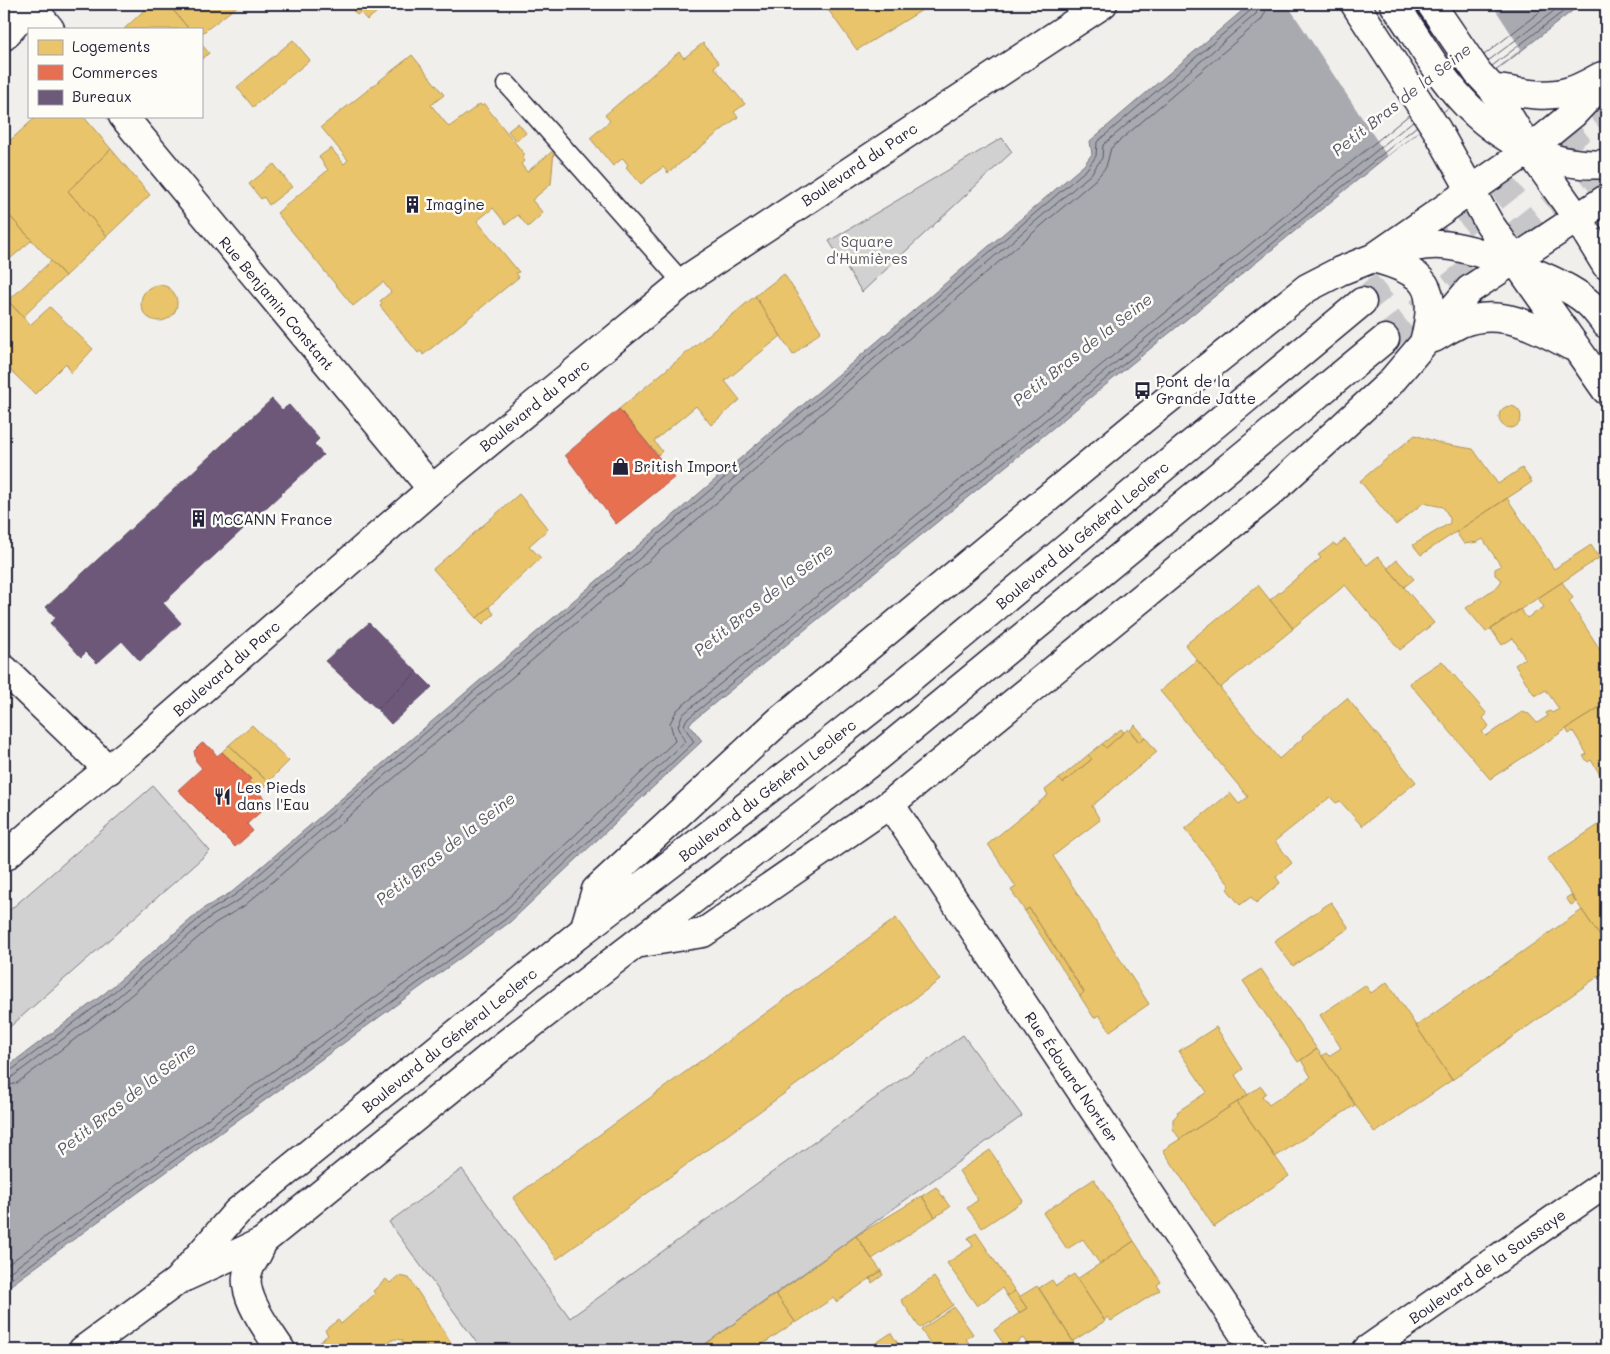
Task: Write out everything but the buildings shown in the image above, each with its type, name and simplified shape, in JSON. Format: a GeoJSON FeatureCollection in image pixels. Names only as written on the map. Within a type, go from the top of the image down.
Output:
{"type":"FeatureCollection","features":[{"type":"Feature","properties":{"kind":"main road","name":"Boulevard du Parc"},"geometry":{"type":"LineString","coordinates":[[4,857],[72,798],[109,770],[432,489],[683,283],[1103,4]]}},
{"type":"Feature","properties":{"kind":"main road"},"geometry":{"type":"LineString","coordinates":[[1355,4],[1437,130],[1469,190],[1514,264],[1606,390]]}},
{"type":"Feature","properties":{"kind":"main road"},"geometry":{"type":"LineString","coordinates":[[1394,4],[1462,101],[1500,133],[1529,150],[1557,172],[1578,219],[1606,265]]}},
{"type":"Feature","properties":{"kind":"main road"},"geometry":{"type":"LineString","coordinates":[[1431,4],[1478,73],[1492,88],[1529,150]]}},
{"type":"Feature","properties":{"kind":"main road"},"geometry":{"type":"LineString","coordinates":[[4,36],[32,5],[49,28]]}},
{"type":"Feature","properties":{"kind":"main road"},"geometry":{"type":"LineString","coordinates":[[1492,88],[1536,94],[1553,94],[1570,91],[1606,74]]}},
{"type":"Feature","properties":{"kind":"main road"},"geometry":{"type":"LineString","coordinates":[[1373,258],[1529,150],[1572,114],[1606,78]]}},
{"type":"Feature","properties":{"kind":"main road"},"geometry":{"type":"LineString","coordinates":[[1469,290],[1489,223],[1500,133],[1492,88]]}},
{"type":"Feature","properties":{"kind":"main road"},"geometry":{"type":"LineString","coordinates":[[1572,114],[1557,172],[1552,235],[1557,283],[1575,348]]}},
{"type":"Feature","properties":{"kind":"main road","name":"Rue Benjamin Constant"},"geometry":{"type":"LineString","coordinates":[[125,118],[432,489]]}},
{"type":"Feature","properties":{"kind":"main road"},"geometry":{"type":"LineString","coordinates":[[1557,172],[1606,164]]}},
{"type":"Feature","properties":{"kind":"main road"},"geometry":{"type":"LineString","coordinates":[[637,944],[703,933],[890,804],[1269,494],[1389,384],[1469,290],[1514,264],[1552,235],[1606,199]]}},
{"type":"Feature","properties":{"kind":"main road"},"geometry":{"type":"LineString","coordinates":[[584,930],[596,890],[780,720],[1142,420],[1307,288],[1340,270],[1373,258],[1418,245],[1442,245],[1480,253],[1514,264],[1557,283],[1586,300],[1606,324]]}},
{"type":"Feature","properties":{"kind":"main road"},"geometry":{"type":"LineString","coordinates":[[1373,258],[1398,264],[1418,277],[1428,289],[1431,300],[1430,320],[1424,343]]}},
{"type":"Feature","properties":{"kind":"main road","name":"Boulevard du Général Leclerc"},"geometry":{"type":"LineString","coordinates":[[177,1281],[237,1212],[584,930],[908,680],[1362,302]]}},
{"type":"Feature","properties":{"kind":"main road"},"geometry":{"type":"LineString","coordinates":[[1424,343],[1461,323],[1491,318],[1510,319],[1575,348]]}},
{"type":"Feature","properties":{"kind":"main road","name":"Boulevard du Général Leclerc"},"geometry":{"type":"LineString","coordinates":[[84,1350],[177,1281],[262,1242],[502,1047],[867,765],[1384,339]]}},
{"type":"Feature","properties":{"kind":"main road"},"geometry":{"type":"LineString","coordinates":[[4,669],[109,770]]}},
{"type":"Feature","properties":{"kind":"main road","name":"Rue Édouard Nortier"},"geometry":{"type":"LineString","coordinates":[[890,804],[1254,1350]]}},
{"type":"Feature","properties":{"kind":"main road","name":"Boulevard de la Saussaye"},"geometry":{"type":"LineString","coordinates":[[1367,1350],[1606,1183]]}},
{"type":"Feature","properties":{"kind":"main road"},"geometry":{"type":"LineString","coordinates":[[262,1242],[260,1252],[248,1270],[248,1290],[261,1319],[281,1350]]}},
{"type":"Feature","properties":{"kind":"lane"},"geometry":{"type":"LineString","coordinates":[[507,84],[683,283]]}},
{"type":"Feature","properties":{"kind":"green space","name":"Square d'Humières"},"geometry":{"type":"Polygon","coordinates":[[[1002,138],[1012,152],[862,292],[829,241],[1002,138]]]}},
{"type":"Feature","properties":{"kind":"green space"},"geometry":{"type":"Polygon","coordinates":[[[153,786],[210,851],[4,1032],[4,915],[153,786]]]}},
{"type":"Feature","properties":{"kind":"green space"},"geometry":{"type":"Polygon","coordinates":[[[963,1035],[1022,1116],[697,1350],[482,1350],[389,1222],[462,1169],[570,1318],[963,1035]]]}},
{"type":"Feature","properties":{"kind":"water","name":"Petit Bras de la Seine"},"geometry":{"type":"Polygon","coordinates":[[[1250,4],[1581,4],[1387,156],[689,724],[702,741],[510,922],[4,1290],[4,1069],[105,993],[204,908],[232,892],[1084,165],[1092,154],[1090,141],[1250,4]]]}},
{"type":"Feature","properties":{"kind":"pier"},"geometry":{"type":"Polygon","coordinates":[[[1287,4],[1492,4],[1521,49],[1387,156],[1287,4]]]}},
{"type":"Feature","properties":{"kind":"tunnel"},"geometry":{"type":"LineString","coordinates":[[1362,302],[1606,109]]}},
{"type":"Feature","properties":{"kind":"tunnel"},"geometry":{"type":"LineString","coordinates":[[1385,339],[1606,163]]}},
{"type":"Feature","properties":{"kind":"place","name":"Imagine"},"geometry":{"type":"Point","coordinates":[412,204]}},
{"type":"Feature","properties":{"kind":"place","name":"Pont de la Grande Jatte"},"geometry":{"type":"Point","coordinates":[1142,390]}},
{"type":"Feature","properties":{"kind":"place","name":"British Import"},"geometry":{"type":"Point","coordinates":[620,466]}},
{"type":"Feature","properties":{"kind":"place","name":"McCANN France"},"geometry":{"type":"Point","coordinates":[198,519]}},
{"type":"Feature","properties":{"kind":"place","name":"Les Pieds dans l'Eau"},"geometry":{"type":"Point","coordinates":[223,796]}}]}
